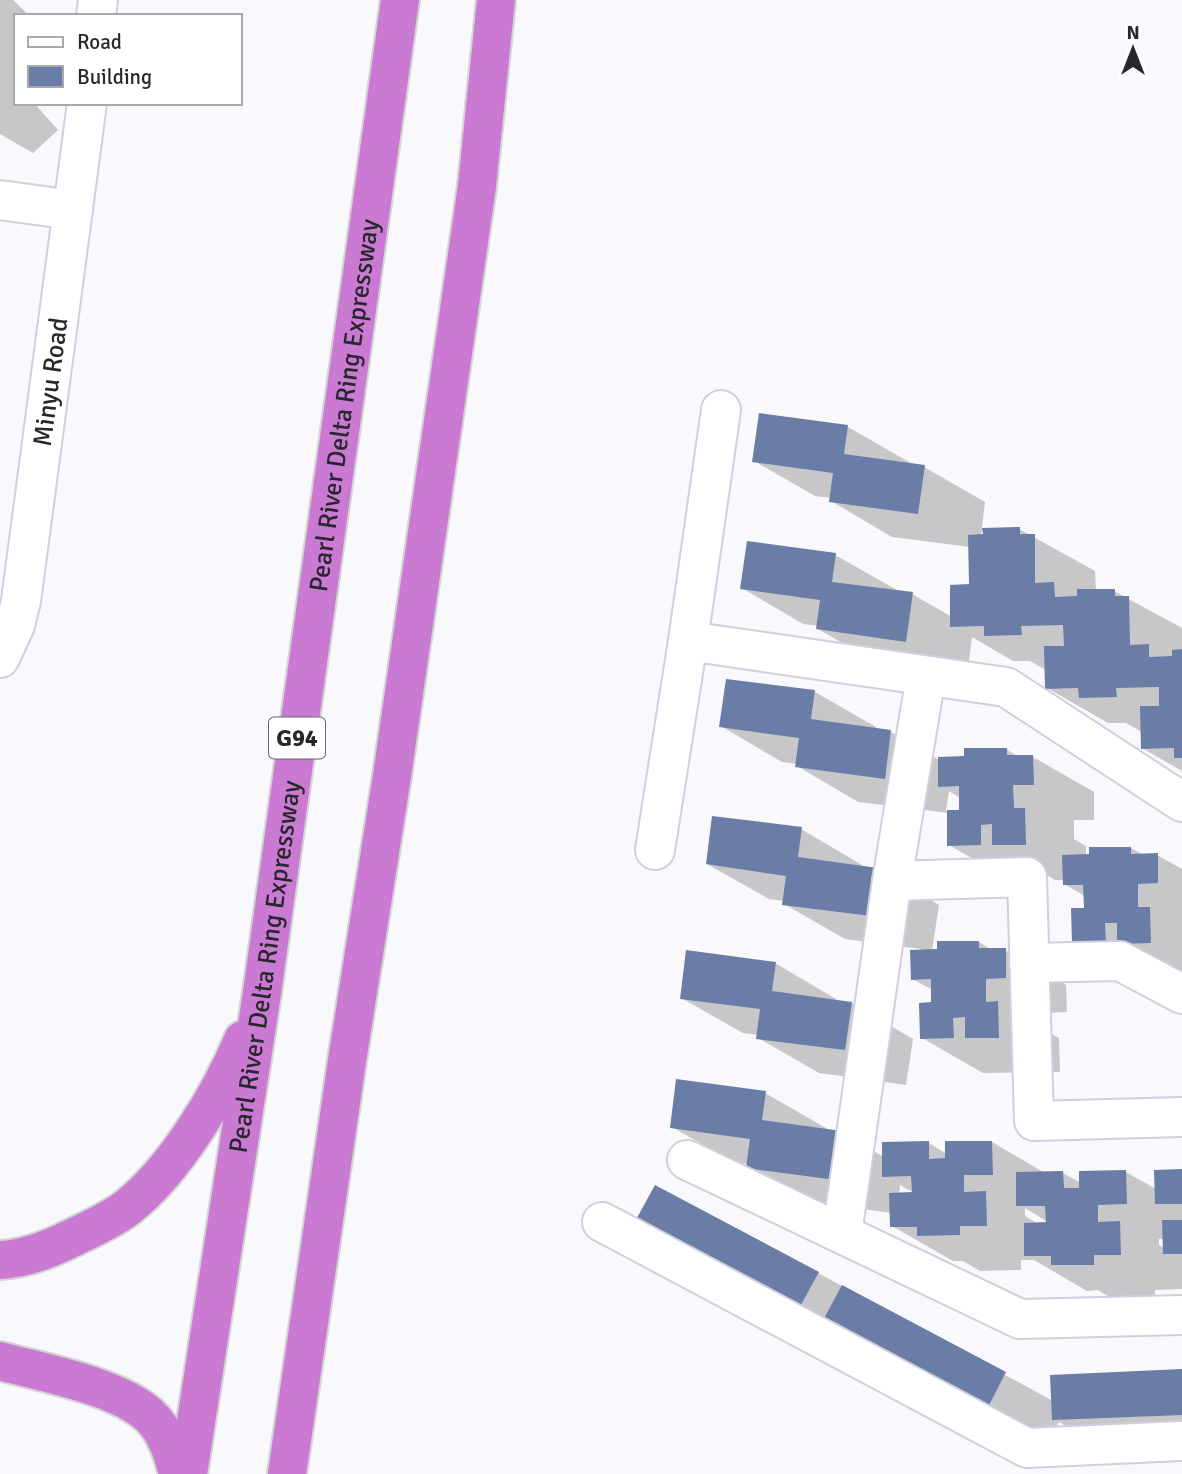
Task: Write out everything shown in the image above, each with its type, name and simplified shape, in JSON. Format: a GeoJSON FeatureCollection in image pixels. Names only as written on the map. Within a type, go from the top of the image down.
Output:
{"type":"FeatureCollection","features":[{"type":"Feature","properties":{"kind":"highway","name":"Pearl River Delta Ring Expressway"},"geometry":{"type":"LineString","coordinates":[[188,1474],[262,993],[400,0]]}},
{"type":"Feature","properties":{"kind":"highway"},"geometry":{"type":"LineString","coordinates":[[287,1474],[475,200],[496,0]]}},
{"type":"Feature","properties":{"kind":"highway"},"geometry":{"type":"LineString","coordinates":[[0,1259],[49,1250],[128,1208],[167,1168],[193,1132],[238,1051],[262,993]]}},
{"type":"Feature","properties":{"kind":"highway"},"geometry":{"type":"LineString","coordinates":[[0,1361],[116,1394],[151,1417],[172,1449],[178,1474]]}},
{"type":"Feature","properties":{"kind":"street","name":"Minyu Road"},"geometry":{"type":"LineString","coordinates":[[0,657],[15,625],[20,601],[86,105]]}},
{"type":"Feature","properties":{"kind":"street"},"geometry":{"type":"LineString","coordinates":[[0,200],[73,209]]}},
{"type":"Feature","properties":{"kind":"street"},"geometry":{"type":"LineString","coordinates":[[655,850],[721,410]]}},
{"type":"Feature","properties":{"kind":"street"},"geometry":{"type":"LineString","coordinates":[[688,640],[1006,687],[1182,802]]}},
{"type":"Feature","properties":{"kind":"street"},"geometry":{"type":"LineString","coordinates":[[842,1234],[892,881],[926,676]]}},
{"type":"Feature","properties":{"kind":"street"},"geometry":{"type":"LineString","coordinates":[[892,881],[1027,877],[1034,1121],[1182,1117]]}},
{"type":"Feature","properties":{"kind":"street"},"geometry":{"type":"LineString","coordinates":[[1029,963],[1120,961],[1182,994]]}},
{"type":"Feature","properties":{"kind":"street"},"geometry":{"type":"LineString","coordinates":[[687,1160],[1020,1319],[1182,1315]]}},
{"type":"Feature","properties":{"kind":"street"},"geometry":{"type":"LineString","coordinates":[[602,1222],[1027,1448],[1182,1441]]}},
{"type":"Feature","properties":{"kind":"building"},"geometry":{"type":"Polygon","coordinates":[[[759,413],[848,425],[844,454],[925,465],[918,514],[829,502],[833,473],[752,462],[759,413]]]}},
{"type":"Feature","properties":{"kind":"building"},"geometry":{"type":"Polygon","coordinates":[[[1020,527],[1020,534],[1035,534],[1035,583],[1054,582],[1055,597],[1077,596],[1077,589],[1115,589],[1115,596],[1129,596],[1130,645],[1149,644],[1149,657],[1172,656],[1172,650],[1182,649],[1182,758],[1174,758],[1174,748],[1141,749],[1140,706],[1159,706],[1159,687],[1116,688],[1117,697],[1079,698],[1078,688],[1045,689],[1044,646],[1064,646],[1063,625],[1021,626],[1022,635],[984,636],[984,626],[950,627],[950,585],[969,584],[968,535],[983,534],[982,528],[1020,527]]]}},
{"type":"Feature","properties":{"kind":"building"},"geometry":{"type":"Polygon","coordinates":[[[747,541],[836,553],[832,582],[913,592],[906,642],[816,629],[820,600],[740,589],[747,541]]]}},
{"type":"Feature","properties":{"kind":"building"},"geometry":{"type":"Polygon","coordinates":[[[726,679],[815,690],[811,719],[891,730],[885,779],[795,767],[799,738],[719,727],[726,679]]]}},
{"type":"Feature","properties":{"kind":"building"},"geometry":{"type":"Polygon","coordinates":[[[964,748],[1007,748],[1007,755],[1033,755],[1034,785],[1013,785],[1014,808],[1025,808],[1026,845],[992,845],[992,824],[981,825],[981,845],[947,846],[947,810],[959,810],[959,786],[938,787],[938,757],[964,756],[964,748]]]}},
{"type":"Feature","properties":{"kind":"building"},"geometry":{"type":"Polygon","coordinates":[[[712,816],[802,827],[798,857],[878,868],[871,916],[782,905],[786,876],[706,864],[712,816]]]}},
{"type":"Feature","properties":{"kind":"building"},"geometry":{"type":"Polygon","coordinates":[[[1089,847],[1131,847],[1131,854],[1158,853],[1158,883],[1138,884],[1138,907],[1150,907],[1151,943],[1117,944],[1117,923],[1105,923],[1106,944],[1072,944],[1071,908],[1084,908],[1083,885],[1063,885],[1062,855],[1089,854],[1089,847]]]}},
{"type":"Feature","properties":{"kind":"building"},"geometry":{"type":"Polygon","coordinates":[[[937,941],[979,941],[979,948],[1006,948],[1006,978],[986,979],[986,1002],[998,1001],[999,1038],[965,1038],[965,1017],[953,1018],[954,1038],[920,1039],[919,1003],[931,1002],[931,979],[911,980],[910,950],[937,949],[937,941]]]}},
{"type":"Feature","properties":{"kind":"building"},"geometry":{"type":"Polygon","coordinates":[[[686,950],[776,962],[772,991],[852,1002],[845,1050],[756,1039],[760,1009],[680,999],[686,950]]]}},
{"type":"Feature","properties":{"kind":"building"},"geometry":{"type":"Polygon","coordinates":[[[676,1079],[766,1091],[762,1120],[842,1131],[836,1180],[746,1168],[750,1139],[670,1128],[676,1079]]]}},
{"type":"Feature","properties":{"kind":"building"},"geometry":{"type":"Polygon","coordinates":[[[929,1141],[929,1159],[945,1158],[945,1141],[992,1141],[993,1175],[964,1175],[964,1192],[986,1191],[987,1226],[960,1226],[960,1235],[917,1236],[917,1227],[890,1227],[889,1193],[912,1192],[911,1176],[882,1177],[882,1142],[929,1141]]]}},
{"type":"Feature","properties":{"kind":"building"},"geometry":{"type":"Polygon","coordinates":[[[1182,1169],[1182,1204],[1155,1204],[1154,1170],[1182,1169]]]}},
{"type":"Feature","properties":{"kind":"building"},"geometry":{"type":"Polygon","coordinates":[[[1126,1170],[1127,1204],[1098,1205],[1098,1222],[1120,1221],[1121,1255],[1094,1255],[1094,1265],[1051,1265],[1051,1256],[1024,1256],[1024,1223],[1046,1222],[1045,1206],[1016,1206],[1016,1172],[1063,1171],[1064,1188],[1079,1188],[1079,1171],[1126,1170]]]}},
{"type":"Feature","properties":{"kind":"building"},"geometry":{"type":"Polygon","coordinates":[[[655,1185],[819,1272],[797,1312],[633,1225],[655,1185]]]}},
{"type":"Feature","properties":{"kind":"building"},"geometry":{"type":"Polygon","coordinates":[[[1162,1220],[1182,1220],[1182,1254],[1163,1254],[1162,1220]]]}},
{"type":"Feature","properties":{"kind":"building"},"geometry":{"type":"Polygon","coordinates":[[[842,1285],[1006,1372],[985,1413],[820,1326],[842,1285]]]}},
{"type":"Feature","properties":{"kind":"building"},"geometry":{"type":"Polygon","coordinates":[[[1182,1369],[1182,1415],[1052,1420],[1050,1375],[1182,1369]]]}}]}
